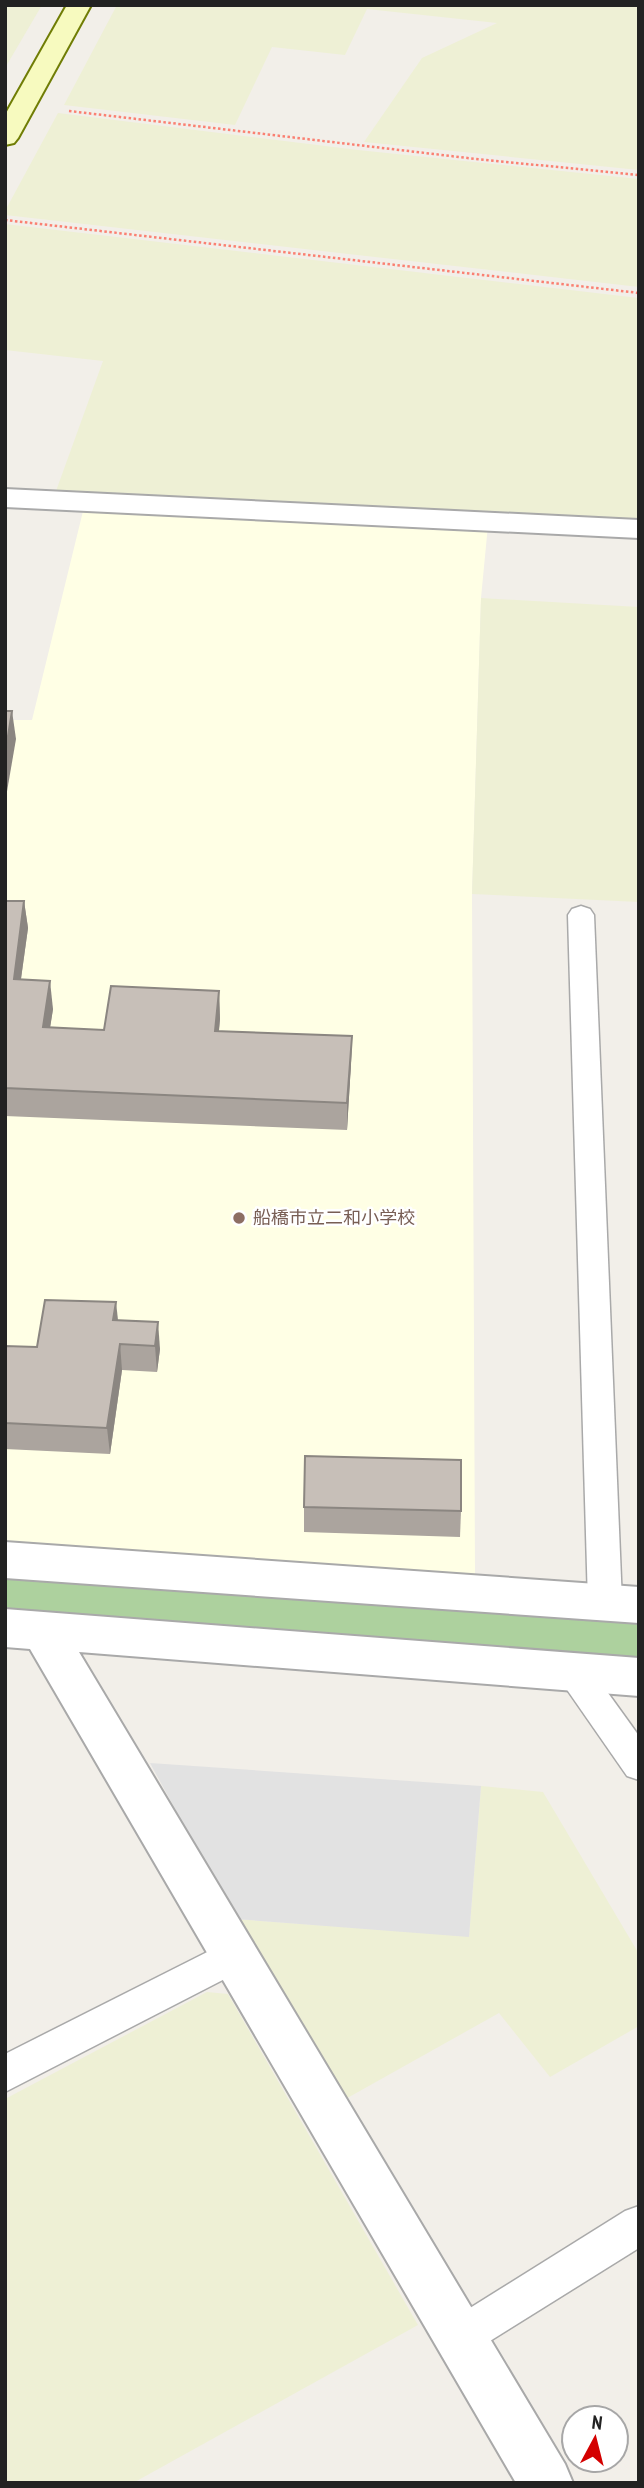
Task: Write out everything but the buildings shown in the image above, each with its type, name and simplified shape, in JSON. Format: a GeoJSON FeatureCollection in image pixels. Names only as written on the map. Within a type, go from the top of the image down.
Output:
{"type":"FeatureCollection","features":[{"type":"Feature","properties":{"kind":"main road"},"geometry":{"type":"LineString","coordinates":[[5,138],[79,5]]}},
{"type":"Feature","properties":{"kind":"street"},"geometry":{"type":"LineString","coordinates":[[5,498],[483,520],[639,530]]}},
{"type":"Feature","properties":{"kind":"street"},"geometry":{"type":"LineString","coordinates":[[5,1560],[622,1604]]}},
{"type":"Feature","properties":{"kind":"street"},"geometry":{"type":"LineString","coordinates":[[23,1629],[639,1677]]}},
{"type":"Feature","properties":{"kind":"street"},"geometry":{"type":"LineString","coordinates":[[23,1629],[235,1955],[546,2483]]}},
{"type":"Feature","properties":{"kind":"lane"},"geometry":{"type":"LineString","coordinates":[[582,915],[622,1604]]}},
{"type":"Feature","properties":{"kind":"lane"},"geometry":{"type":"LineString","coordinates":[[573,1671],[639,1765]]}},
{"type":"Feature","properties":{"kind":"lane"},"geometry":{"type":"LineString","coordinates":[[6,2071],[235,1955]]}},
{"type":"Feature","properties":{"kind":"lane"},"geometry":{"type":"LineString","coordinates":[[460,2337],[639,2225]]}},
{"type":"Feature","properties":{"kind":"path"},"geometry":{"type":"LineString","coordinates":[[23,105],[464,158],[639,176]]}},
{"type":"Feature","properties":{"kind":"path"},"geometry":{"type":"LineString","coordinates":[[5,220],[639,293]]}},
{"type":"Feature","properties":{"kind":"shaded area"},"geometry":{"type":"Polygon","coordinates":[[[5,5],[42,5],[5,68],[5,5]]]}},
{"type":"Feature","properties":{"kind":"shaded area"},"geometry":{"type":"Polygon","coordinates":[[[117,5],[639,5],[639,170],[364,142],[422,58],[497,23],[367,9],[345,55],[272,47],[235,125],[64,105],[117,5]]]}},
{"type":"Feature","properties":{"kind":"shaded area"},"geometry":{"type":"Polygon","coordinates":[[[58,113],[358,150],[639,179],[639,287],[5,215],[58,113]]]}},
{"type":"Feature","properties":{"kind":"shaded area"},"geometry":{"type":"Polygon","coordinates":[[[5,224],[639,298],[639,523],[56,491],[103,361],[5,350],[5,224]]]}},
{"type":"Feature","properties":{"kind":"shaded area","name":"船橋市立二和小学校"},"geometry":{"type":"Polygon","coordinates":[[[84,507],[488,525],[481,598],[472,894],[475,1575],[5,1542],[5,720],[32,720],[84,507]]]}},
{"type":"Feature","properties":{"kind":"shaded area"},"geometry":{"type":"Polygon","coordinates":[[[481,598],[639,607],[639,902],[472,894],[481,598]]]}},
{"type":"Feature","properties":{"kind":"shaded area"},"geometry":{"type":"Polygon","coordinates":[[[150,1763],[481,1786],[469,1937],[235,1919],[150,1763]]]}},
{"type":"Feature","properties":{"kind":"shaded area"},"geometry":{"type":"Polygon","coordinates":[[[481,1786],[543,1792],[639,1954],[639,2026],[550,2077],[499,2013],[342,2101],[235,1919],[469,1936],[481,1786]]]}},
{"type":"Feature","properties":{"kind":"shaded area"},"geometry":{"type":"Polygon","coordinates":[[[207,1992],[228,1994],[418,2325],[133,2483],[5,2483],[5,2099],[207,1992]]]}},
{"type":"Feature","properties":{"kind":"green space"},"geometry":{"type":"Polygon","coordinates":[[[5,1575],[639,1622],[639,1659],[5,1608],[5,1575]]]}},
{"type":"Feature","properties":{"kind":"place","name":"船橋市立二和小学校"},"geometry":{"type":"Point","coordinates":[239,1218]}}]}
